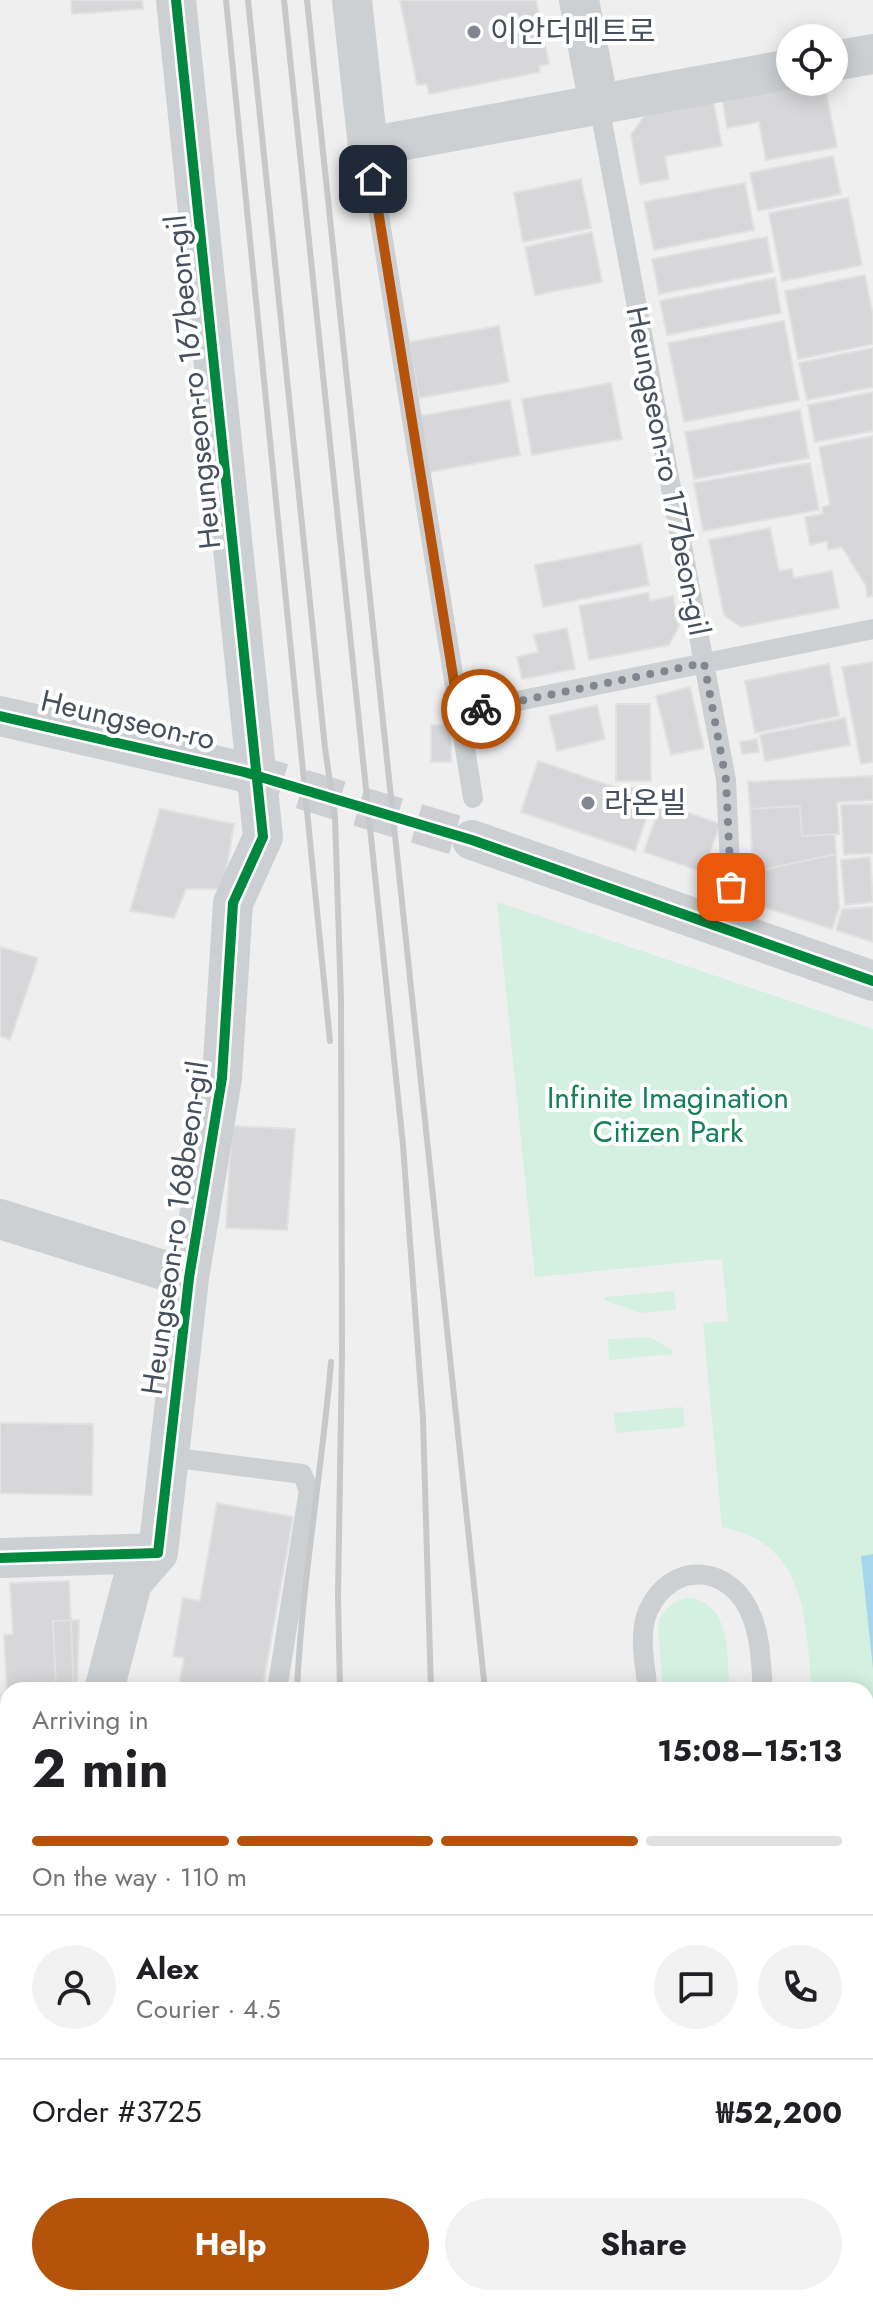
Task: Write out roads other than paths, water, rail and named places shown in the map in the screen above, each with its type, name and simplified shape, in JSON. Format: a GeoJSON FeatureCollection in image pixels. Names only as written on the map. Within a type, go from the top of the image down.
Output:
{"type":"FeatureCollection","features":[{"type":"Feature","properties":{"kind":"street","name":"Heungseon-ro 167beon-gil"},"geometry":{"type":"LineString","coordinates":[[176,0],[250,765]]}},
{"type":"Feature","properties":{"kind":"street"},"geometry":{"type":"LineString","coordinates":[[352,0],[368,147],[776,72]]}},
{"type":"Feature","properties":{"kind":"street"},"geometry":{"type":"LineString","coordinates":[[579,0],[599,105]]}},
{"type":"Feature","properties":{"kind":"street"},"geometry":{"type":"LineString","coordinates":[[848,58],[873,54]]}},
{"type":"Feature","properties":{"kind":"street","name":"Heungseon-ro"},"geometry":{"type":"LineString","coordinates":[[0,716],[250,765]]}},
{"type":"Feature","properties":{"kind":"street","name":"Heungseon-ro 168beon-gil"},"geometry":{"type":"LineString","coordinates":[[158,1553],[189,1278],[222,1078],[233,903],[263,837],[250,765]]}},
{"type":"Feature","properties":{"kind":"street"},"geometry":{"type":"LineString","coordinates":[[472,840],[873,981]]}},
{"type":"Feature","properties":{"kind":"street"},"geometry":{"type":"LineString","coordinates":[[0,1219],[189,1278]]}},
{"type":"Feature","properties":{"kind":"street"},"geometry":{"type":"LineString","coordinates":[[0,1558],[158,1553]]}},
{"type":"Feature","properties":{"kind":"street"},"geometry":{"type":"LineString","coordinates":[[106,1682],[132,1583],[158,1553]]}},
{"type":"Feature","properties":{"kind":"lane","name":"Heungseon-ro 177beon-gil"},"geometry":{"type":"LineString","coordinates":[[599,105],[726,780],[731,887]]}},
{"type":"Feature","properties":{"kind":"lane"},"geometry":{"type":"LineString","coordinates":[[368,147],[473,798]]}},
{"type":"Feature","properties":{"kind":"lane"},"geometry":{"type":"LineString","coordinates":[[459,713],[873,629]]}},
{"type":"Feature","properties":{"kind":"lane"},"geometry":{"type":"LineString","coordinates":[[169,1457],[302,1474],[309,1490],[278,1682]]}},
{"type":"Feature","properties":{"kind":"lane"},"geometry":{"type":"LineString","coordinates":[[647,1682],[643,1640],[646,1614],[658,1593],[677,1578],[698,1574],[719,1577],[733,1586],[743,1598],[753,1618],[762,1682]]}},
{"type":"Feature","properties":{"kind":"water"},"geometry":{"type":"Polygon","coordinates":[[[873,1554],[873,1669],[861,1556],[873,1554]]]}},
{"type":"Feature","properties":{"kind":"tunnel"},"geometry":{"type":"LineString","coordinates":[[244,772],[472,840]]}},
{"type":"Feature","properties":{"kind":"railway"},"geometry":{"type":"LineString","coordinates":[[226,0],[330,1041]]}},
{"type":"Feature","properties":{"kind":"railway"},"geometry":{"type":"LineString","coordinates":[[248,0],[325,748],[335,817],[341,1000],[340,1682]]}},
{"type":"Feature","properties":{"kind":"railway"},"geometry":{"type":"LineString","coordinates":[[284,0],[403,1145],[423,1419],[431,1682]]}},
{"type":"Feature","properties":{"kind":"railway"},"geometry":{"type":"LineString","coordinates":[[307,0],[484,1682]]}},
{"type":"Feature","properties":{"kind":"railway"},"geometry":{"type":"LineString","coordinates":[[298,1682],[331,1362]]}},
{"type":"Feature","properties":{"kind":"place","name":"이안더메트로"},"geometry":{"type":"Point","coordinates":[474,32]}},
{"type":"Feature","properties":{"kind":"place","name":"라온빌"},"geometry":{"type":"Point","coordinates":[588,803]}},
{"type":"Feature","properties":{"kind":"park label","name":"Infinite Imagination Citizen Park"},"geometry":{"type":"Point","coordinates":[668,1115]}}]}
